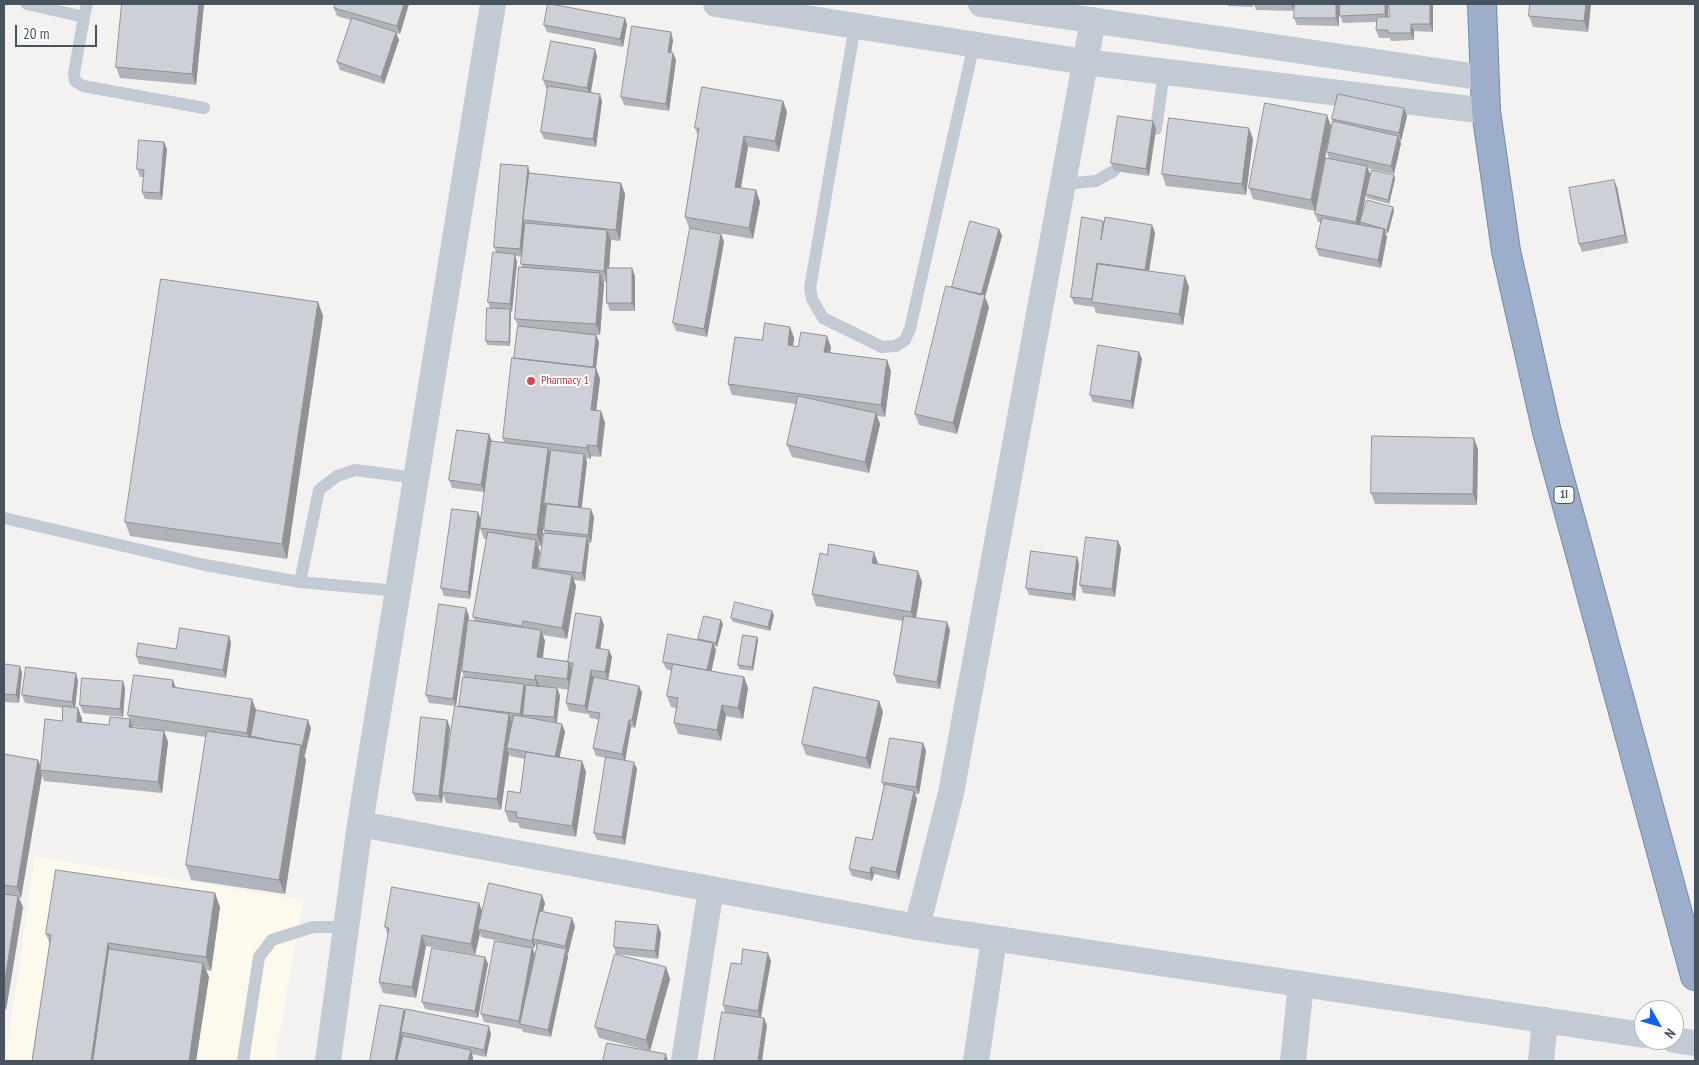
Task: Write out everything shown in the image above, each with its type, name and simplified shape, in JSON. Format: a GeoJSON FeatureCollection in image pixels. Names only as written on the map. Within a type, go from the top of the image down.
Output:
{"type":"FeatureCollection","features":[{"type":"Feature","properties":{"kind":"highway","name":"1I"},"geometry":{"type":"LineString","coordinates":[[1482,4],[1486,111],[1506,251],[1547,432],[1695,976]]}},
{"type":"Feature","properties":{"kind":"street"},"geometry":{"type":"LineString","coordinates":[[328,1061],[360,824],[493,4]]}},
{"type":"Feature","properties":{"kind":"street"},"geometry":{"type":"LineString","coordinates":[[716,4],[1085,62],[1486,111]]}},
{"type":"Feature","properties":{"kind":"street"},"geometry":{"type":"LineString","coordinates":[[981,4],[1485,78]]}},
{"type":"Feature","properties":{"kind":"street"},"geometry":{"type":"LineString","coordinates":[[917,927],[951,793],[1093,20]]}},
{"type":"Feature","properties":{"kind":"street"},"geometry":{"type":"LineString","coordinates":[[360,824],[917,927],[1634,1033]]}},
{"type":"Feature","properties":{"kind":"street"},"geometry":{"type":"LineString","coordinates":[[684,1061],[712,889]]}},
{"type":"Feature","properties":{"kind":"street"},"geometry":{"type":"LineString","coordinates":[[976,1061],[994,939]]}},
{"type":"Feature","properties":{"kind":"street"},"geometry":{"type":"LineString","coordinates":[[1293,1061],[1301,984]]}},
{"type":"Feature","properties":{"kind":"street"},"geometry":{"type":"LineString","coordinates":[[1541,1061],[1546,1020]]}},
{"type":"Feature","properties":{"kind":"lane"},"geometry":{"type":"LineString","coordinates":[[27,4],[84,17]]}},
{"type":"Feature","properties":{"kind":"lane"},"geometry":{"type":"LineString","coordinates":[[87,4],[74,73],[75,81],[83,86],[204,108]]}},
{"type":"Feature","properties":{"kind":"lane"},"geometry":{"type":"LineString","coordinates":[[854,26],[810,288],[812,299],[823,318],[882,347],[896,346],[905,340],[910,329],[974,44]]}},
{"type":"Feature","properties":{"kind":"lane"},"geometry":{"type":"LineString","coordinates":[[1156,129],[1164,72]]}},
{"type":"Feature","properties":{"kind":"lane"},"geometry":{"type":"LineString","coordinates":[[1063,184],[1096,181],[1114,171]]}},
{"type":"Feature","properties":{"kind":"lane"},"geometry":{"type":"LineString","coordinates":[[300,582],[320,490],[337,476],[355,470],[416,478]]}},
{"type":"Feature","properties":{"kind":"lane"},"geometry":{"type":"LineString","coordinates":[[4,518],[205,566],[300,582],[398,592]]}},
{"type":"Feature","properties":{"kind":"lane"},"geometry":{"type":"LineString","coordinates":[[243,1061],[259,957],[272,940],[313,927],[346,927]]}},
{"type":"Feature","properties":{"kind":"shaded area"},"geometry":{"type":"Polygon","coordinates":[[[35,857],[303,900],[275,1061],[5,1061],[35,857]]]}},
{"type":"Feature","properties":{"kind":"building"},"geometry":{"type":"Polygon","coordinates":[[[122,4],[199,4],[192,74],[116,67],[122,4]]]}},
{"type":"Feature","properties":{"kind":"building"},"geometry":{"type":"Polygon","coordinates":[[[336,4],[404,4],[397,26],[334,8],[336,4]]]}},
{"type":"Feature","properties":{"kind":"building"},"geometry":{"type":"Polygon","coordinates":[[[548,4],[625,18],[620,39],[544,25],[548,4]]]}},
{"type":"Feature","properties":{"kind":"building"},"geometry":{"type":"Polygon","coordinates":[[[1295,4],[1336,4],[1336,18],[1294,18],[1295,4]]]}},
{"type":"Feature","properties":{"kind":"building"},"geometry":{"type":"Polygon","coordinates":[[[1340,4],[1385,4],[1385,14],[1340,16],[1340,4]]]}},
{"type":"Feature","properties":{"kind":"building"},"geometry":{"type":"Polygon","coordinates":[[[1389,4],[1430,4],[1430,24],[1411,24],[1411,33],[1388,33],[1388,30],[1376,30],[1377,17],[1389,17],[1389,4]]]}},
{"type":"Feature","properties":{"kind":"building"},"geometry":{"type":"Polygon","coordinates":[[[1530,4],[1586,4],[1584,21],[1529,16],[1530,4]]]}},
{"type":"Feature","properties":{"kind":"building"},"geometry":{"type":"Polygon","coordinates":[[[352,18],[396,32],[381,77],[337,62],[352,18]]]}},
{"type":"Feature","properties":{"kind":"building"},"geometry":{"type":"Polygon","coordinates":[[[632,26],[671,32],[668,52],[673,53],[666,104],[621,97],[632,26]]]}},
{"type":"Feature","properties":{"kind":"building"},"geometry":{"type":"Polygon","coordinates":[[[551,41],[595,49],[587,88],[543,80],[551,41]]]}},
{"type":"Feature","properties":{"kind":"building"},"geometry":{"type":"Polygon","coordinates":[[[548,86],[600,94],[593,139],[541,132],[548,86]]]}},
{"type":"Feature","properties":{"kind":"building"},"geometry":{"type":"Polygon","coordinates":[[[702,87],[783,101],[775,141],[744,136],[735,187],[756,190],[749,228],[685,217],[699,128],[695,128],[702,87]]]}},
{"type":"Feature","properties":{"kind":"building"},"geometry":{"type":"Polygon","coordinates":[[[1338,94],[1404,108],[1399,133],[1332,119],[1338,94]]]}},
{"type":"Feature","properties":{"kind":"building"},"geometry":{"type":"Polygon","coordinates":[[[1265,103],[1327,115],[1311,200],[1249,188],[1265,103]]]}},
{"type":"Feature","properties":{"kind":"building"},"geometry":{"type":"Polygon","coordinates":[[[1118,116],[1153,121],[1146,169],[1111,163],[1118,116]]]}},
{"type":"Feature","properties":{"kind":"building"},"geometry":{"type":"Polygon","coordinates":[[[1169,118],[1249,128],[1242,184],[1162,174],[1169,118]]]}},
{"type":"Feature","properties":{"kind":"building"},"geometry":{"type":"Polygon","coordinates":[[[1333,121],[1398,136],[1391,166],[1327,152],[1333,121]]]}},
{"type":"Feature","properties":{"kind":"building"},"geometry":{"type":"Polygon","coordinates":[[[139,140],[164,142],[160,193],[142,192],[144,170],[137,169],[139,140]]]}},
{"type":"Feature","properties":{"kind":"building"},"geometry":{"type":"Polygon","coordinates":[[[1326,158],[1367,166],[1356,222],[1315,214],[1326,158]]]}},
{"type":"Feature","properties":{"kind":"building"},"geometry":{"type":"Polygon","coordinates":[[[501,164],[528,166],[520,249],[494,247],[501,164]]]}},
{"type":"Feature","properties":{"kind":"building"},"geometry":{"type":"Polygon","coordinates":[[[1372,170],[1394,175],[1388,200],[1366,194],[1372,170]]]}},
{"type":"Feature","properties":{"kind":"building"},"geometry":{"type":"Polygon","coordinates":[[[529,173],[621,183],[616,230],[523,220],[529,173]]]}},
{"type":"Feature","properties":{"kind":"building"},"geometry":{"type":"Polygon","coordinates":[[[1614,180],[1625,235],[1579,244],[1569,188],[1614,180]]]}},
{"type":"Feature","properties":{"kind":"building"},"geometry":{"type":"Polygon","coordinates":[[[1367,200],[1393,207],[1387,230],[1360,222],[1367,200]]]}},
{"type":"Feature","properties":{"kind":"building"},"geometry":{"type":"Polygon","coordinates":[[[1082,217],[1103,221],[1101,240],[1105,217],[1152,225],[1145,270],[1097,263],[1092,299],[1071,297],[1082,217]]]}},
{"type":"Feature","properties":{"kind":"building"},"geometry":{"type":"Polygon","coordinates":[[[1322,218],[1384,229],[1378,260],[1316,248],[1322,218]]]}},
{"type":"Feature","properties":{"kind":"building"},"geometry":{"type":"Polygon","coordinates":[[[970,221],[999,229],[981,295],[952,287],[970,221]]]}},
{"type":"Feature","properties":{"kind":"building"},"geometry":{"type":"Polygon","coordinates":[[[525,223],[607,230],[604,271],[521,264],[525,223]]]}},
{"type":"Feature","properties":{"kind":"building"},"geometry":{"type":"Polygon","coordinates":[[[690,228],[721,234],[704,329],[673,323],[690,228]]]}},
{"type":"Feature","properties":{"kind":"building"},"geometry":{"type":"Polygon","coordinates":[[[493,252],[515,254],[510,304],[488,302],[493,252]]]}},
{"type":"Feature","properties":{"kind":"building"},"geometry":{"type":"Polygon","coordinates":[[[1098,264],[1185,276],[1179,314],[1092,302],[1098,264]]]}},
{"type":"Feature","properties":{"kind":"building"},"geometry":{"type":"Polygon","coordinates":[[[519,267],[600,273],[596,324],[515,319],[519,267]]]}},
{"type":"Feature","properties":{"kind":"building"},"geometry":{"type":"Polygon","coordinates":[[[607,268],[632,268],[632,303],[607,303],[607,268]]]}},
{"type":"Feature","properties":{"kind":"building"},"geometry":{"type":"Polygon","coordinates":[[[161,279],[318,302],[282,544],[125,522],[161,279]]]}},
{"type":"Feature","properties":{"kind":"building"},"geometry":{"type":"Polygon","coordinates":[[[946,286],[985,295],[953,423],[915,414],[946,286]]]}},
{"type":"Feature","properties":{"kind":"building"},"geometry":{"type":"Polygon","coordinates":[[[487,308],[510,309],[509,342],[486,341],[487,308]]]}},
{"type":"Feature","properties":{"kind":"building"},"geometry":{"type":"Polygon","coordinates":[[[765,323],[790,327],[788,345],[798,347],[801,332],[827,336],[824,352],[887,360],[881,405],[728,384],[735,337],[762,340],[765,323]]]}},
{"type":"Feature","properties":{"kind":"building"},"geometry":{"type":"Polygon","coordinates":[[[518,326],[596,335],[593,367],[514,358],[518,326]]]}},
{"type":"Feature","properties":{"kind":"building"},"geometry":{"type":"Polygon","coordinates":[[[1098,345],[1139,352],[1131,401],[1090,395],[1098,345]]]}},
{"type":"Feature","properties":{"kind":"building"},"geometry":{"type":"Polygon","coordinates":[[[512,358],[596,368],[591,410],[601,411],[597,446],[587,445],[587,448],[503,438],[512,358]]]}},
{"type":"Feature","properties":{"kind":"building"},"geometry":{"type":"Polygon","coordinates":[[[798,396],[876,413],[865,462],[787,445],[798,396]]]}},
{"type":"Feature","properties":{"kind":"building"},"geometry":{"type":"Polygon","coordinates":[[[457,430],[489,434],[481,485],[449,480],[457,430]]]}},
{"type":"Feature","properties":{"kind":"building"},"geometry":{"type":"Polygon","coordinates":[[[1372,436],[1474,438],[1473,494],[1371,493],[1372,436]]]}},
{"type":"Feature","properties":{"kind":"building"},"geometry":{"type":"Polygon","coordinates":[[[491,441],[548,448],[537,535],[480,528],[491,441]]]}},
{"type":"Feature","properties":{"kind":"building"},"geometry":{"type":"Polygon","coordinates":[[[551,450],[584,454],[578,507],[544,503],[551,450]]]}},
{"type":"Feature","properties":{"kind":"building"},"geometry":{"type":"Polygon","coordinates":[[[547,504],[591,509],[588,535],[544,530],[547,504]]]}},
{"type":"Feature","properties":{"kind":"building"},"geometry":{"type":"Polygon","coordinates":[[[452,509],[478,512],[468,592],[441,588],[452,509]]]}},
{"type":"Feature","properties":{"kind":"building"},"geometry":{"type":"Polygon","coordinates":[[[488,532],[536,540],[532,568],[572,575],[562,628],[523,621],[522,626],[473,617],[488,532]]]}},
{"type":"Feature","properties":{"kind":"building"},"geometry":{"type":"Polygon","coordinates":[[[544,533],[587,537],[582,573],[539,568],[544,533]]]}},
{"type":"Feature","properties":{"kind":"building"},"geometry":{"type":"Polygon","coordinates":[[[1086,537],[1118,541],[1112,589],[1080,585],[1086,537]]]}},
{"type":"Feature","properties":{"kind":"building"},"geometry":{"type":"Polygon","coordinates":[[[829,544],[874,552],[872,563],[918,571],[911,612],[812,594],[820,553],[827,555],[829,544]]]}},
{"type":"Feature","properties":{"kind":"building"},"geometry":{"type":"Polygon","coordinates":[[[1031,551],[1077,557],[1072,594],[1026,588],[1031,551]]]}},
{"type":"Feature","properties":{"kind":"building"},"geometry":{"type":"Polygon","coordinates":[[[735,602],[772,611],[768,627],[731,618],[735,602]]]}},
{"type":"Feature","properties":{"kind":"building"},"geometry":{"type":"Polygon","coordinates":[[[439,604],[466,608],[453,699],[426,695],[439,604]]]}},
{"type":"Feature","properties":{"kind":"building"},"geometry":{"type":"Polygon","coordinates":[[[576,613],[601,617],[596,648],[609,650],[605,672],[591,670],[585,706],[566,703],[573,663],[568,661],[576,613]]]}},
{"type":"Feature","properties":{"kind":"building"},"geometry":{"type":"Polygon","coordinates":[[[704,616],[721,620],[716,643],[698,639],[704,616]]]}},
{"type":"Feature","properties":{"kind":"building"},"geometry":{"type":"Polygon","coordinates":[[[904,616],[947,622],[937,682],[894,675],[904,616]]]}},
{"type":"Feature","properties":{"kind":"building"},"geometry":{"type":"Polygon","coordinates":[[[468,620],[541,630],[537,657],[569,662],[567,679],[535,675],[535,680],[462,671],[468,620]]]}},
{"type":"Feature","properties":{"kind":"building"},"geometry":{"type":"Polygon","coordinates":[[[180,628],[229,636],[223,670],[136,656],[138,643],[176,649],[180,628]]]}},
{"type":"Feature","properties":{"kind":"building"},"geometry":{"type":"Polygon","coordinates":[[[668,634],[713,643],[707,670],[663,662],[668,634]]]}},
{"type":"Feature","properties":{"kind":"building"},"geometry":{"type":"Polygon","coordinates":[[[743,635],[757,637],[752,667],[738,665],[743,635]]]}},
{"type":"Feature","properties":{"kind":"building"},"geometry":{"type":"Polygon","coordinates":[[[4,664],[20,666],[16,695],[4,694],[4,664]]]}},
{"type":"Feature","properties":{"kind":"building"},"geometry":{"type":"Polygon","coordinates":[[[673,664],[744,677],[738,708],[722,705],[717,730],[674,723],[678,698],[667,696],[673,664]]]}},
{"type":"Feature","properties":{"kind":"building"},"geometry":{"type":"Polygon","coordinates":[[[26,667],[76,673],[72,702],[22,695],[26,667]]]}},
{"type":"Feature","properties":{"kind":"building"},"geometry":{"type":"Polygon","coordinates":[[[134,675],[173,680],[172,687],[252,699],[247,733],[128,715],[134,675]]]}},
{"type":"Feature","properties":{"kind":"building"},"geometry":{"type":"Polygon","coordinates":[[[463,677],[524,684],[520,714],[459,706],[463,677]]]}},
{"type":"Feature","properties":{"kind":"building"},"geometry":{"type":"Polygon","coordinates":[[[594,677],[639,686],[622,754],[593,748],[600,713],[587,711],[594,677]]]}},
{"type":"Feature","properties":{"kind":"building"},"geometry":{"type":"Polygon","coordinates":[[[82,678],[123,681],[120,709],[80,705],[82,678]]]}},
{"type":"Feature","properties":{"kind":"building"},"geometry":{"type":"Polygon","coordinates":[[[526,685],[557,688],[554,717],[523,715],[526,685]]]}},
{"type":"Feature","properties":{"kind":"building"},"geometry":{"type":"Polygon","coordinates":[[[814,687],[879,701],[866,758],[802,744],[814,687]]]}},
{"type":"Feature","properties":{"kind":"building"},"geometry":{"type":"Polygon","coordinates":[[[63,706],[78,708],[77,722],[109,725],[110,717],[130,719],[129,727],[164,731],[158,782],[40,770],[45,719],[62,721],[63,706]]]}},
{"type":"Feature","properties":{"kind":"building"},"geometry":{"type":"Polygon","coordinates":[[[455,706],[509,714],[497,799],[442,792],[455,706]]]}},
{"type":"Feature","properties":{"kind":"building"},"geometry":{"type":"Polygon","coordinates":[[[256,710],[308,720],[302,747],[301,745],[251,736],[256,710]]]}},
{"type":"Feature","properties":{"kind":"building"},"geometry":{"type":"Polygon","coordinates":[[[514,715],[562,724],[555,757],[507,748],[514,715]]]}},
{"type":"Feature","properties":{"kind":"building"},"geometry":{"type":"Polygon","coordinates":[[[421,717],[447,720],[439,796],[413,793],[421,717]]]}},
{"type":"Feature","properties":{"kind":"building"},"geometry":{"type":"Polygon","coordinates":[[[207,731],[301,745],[279,880],[186,865],[207,731]]]}},
{"type":"Feature","properties":{"kind":"building"},"geometry":{"type":"Polygon","coordinates":[[[890,738],[923,743],[916,787],[882,782],[890,738]]]}},
{"type":"Feature","properties":{"kind":"building"},"geometry":{"type":"Polygon","coordinates":[[[526,752],[582,761],[572,826],[516,817],[517,812],[505,811],[508,791],[520,793],[526,752]]]}},
{"type":"Feature","properties":{"kind":"building"},"geometry":{"type":"Polygon","coordinates":[[[4,754],[38,760],[17,887],[4,885],[4,754]]]}},
{"type":"Feature","properties":{"kind":"building"},"geometry":{"type":"Polygon","coordinates":[[[606,757],[634,762],[622,837],[594,833],[606,757]]]}},
{"type":"Feature","properties":{"kind":"building"},"geometry":{"type":"Polygon","coordinates":[[[885,784],[914,791],[896,872],[871,867],[870,873],[849,869],[856,837],[872,840],[885,784]]]}},
{"type":"Feature","properties":{"kind":"building"},"geometry":{"type":"Polygon","coordinates":[[[56,870],[215,893],[206,957],[108,943],[91,1061],[32,1061],[51,935],[46,934],[56,870]]]}},
{"type":"Feature","properties":{"kind":"building"},"geometry":{"type":"Polygon","coordinates":[[[489,883],[542,895],[532,941],[478,929],[489,883]]]}},
{"type":"Feature","properties":{"kind":"building"},"geometry":{"type":"Polygon","coordinates":[[[392,887],[479,903],[471,944],[422,935],[412,987],[379,982],[389,928],[385,927],[392,887]]]}},
{"type":"Feature","properties":{"kind":"building"},"geometry":{"type":"Polygon","coordinates":[[[4,894],[18,896],[4,986],[4,894]]]}},
{"type":"Feature","properties":{"kind":"building"},"geometry":{"type":"Polygon","coordinates":[[[540,911],[572,918],[565,946],[533,939],[540,911]]]}},
{"type":"Feature","properties":{"kind":"building"},"geometry":{"type":"Polygon","coordinates":[[[616,921],[658,925],[655,951],[614,947],[616,921]]]}},
{"type":"Feature","properties":{"kind":"building"},"geometry":{"type":"Polygon","coordinates":[[[495,941],[532,948],[519,1021],[481,1014],[495,941]]]}},
{"type":"Feature","properties":{"kind":"building"},"geometry":{"type":"Polygon","coordinates":[[[538,943],[566,949],[548,1030],[520,1024],[538,943]]]}},
{"type":"Feature","properties":{"kind":"building"},"geometry":{"type":"Polygon","coordinates":[[[432,948],[485,957],[475,1011],[422,1002],[432,948]]]}},
{"type":"Feature","properties":{"kind":"building"},"geometry":{"type":"Polygon","coordinates":[[[109,949],[203,963],[189,1061],[93,1061],[109,949]]]}},
{"type":"Feature","properties":{"kind":"building"},"geometry":{"type":"Polygon","coordinates":[[[743,949],[768,953],[758,1011],[723,1005],[731,963],[741,964],[743,949]]]}},
{"type":"Feature","properties":{"kind":"building"},"geometry":{"type":"Polygon","coordinates":[[[615,954],[666,967],[646,1040],[595,1027],[615,954]]]}},
{"type":"Feature","properties":{"kind":"building"},"geometry":{"type":"Polygon","coordinates":[[[380,1005],[404,1009],[395,1061],[370,1061],[380,1005]]]}},
{"type":"Feature","properties":{"kind":"building"},"geometry":{"type":"Polygon","coordinates":[[[406,1009],[489,1026],[484,1050],[401,1032],[406,1009]]]}},
{"type":"Feature","properties":{"kind":"building"},"geometry":{"type":"Polygon","coordinates":[[[722,1012],[764,1018],[758,1061],[714,1061],[722,1012]]]}},
{"type":"Feature","properties":{"kind":"building"},"geometry":{"type":"Polygon","coordinates":[[[403,1036],[471,1050],[468,1061],[397,1061],[403,1036]]]}},
{"type":"Feature","properties":{"kind":"building"},"geometry":{"type":"Polygon","coordinates":[[[607,1043],[666,1054],[664,1061],[603,1061],[607,1043]]]}},
{"type":"Feature","properties":{"kind":"place","name":"Pharmacy 1"},"geometry":{"type":"Point","coordinates":[531,381]}}]}
